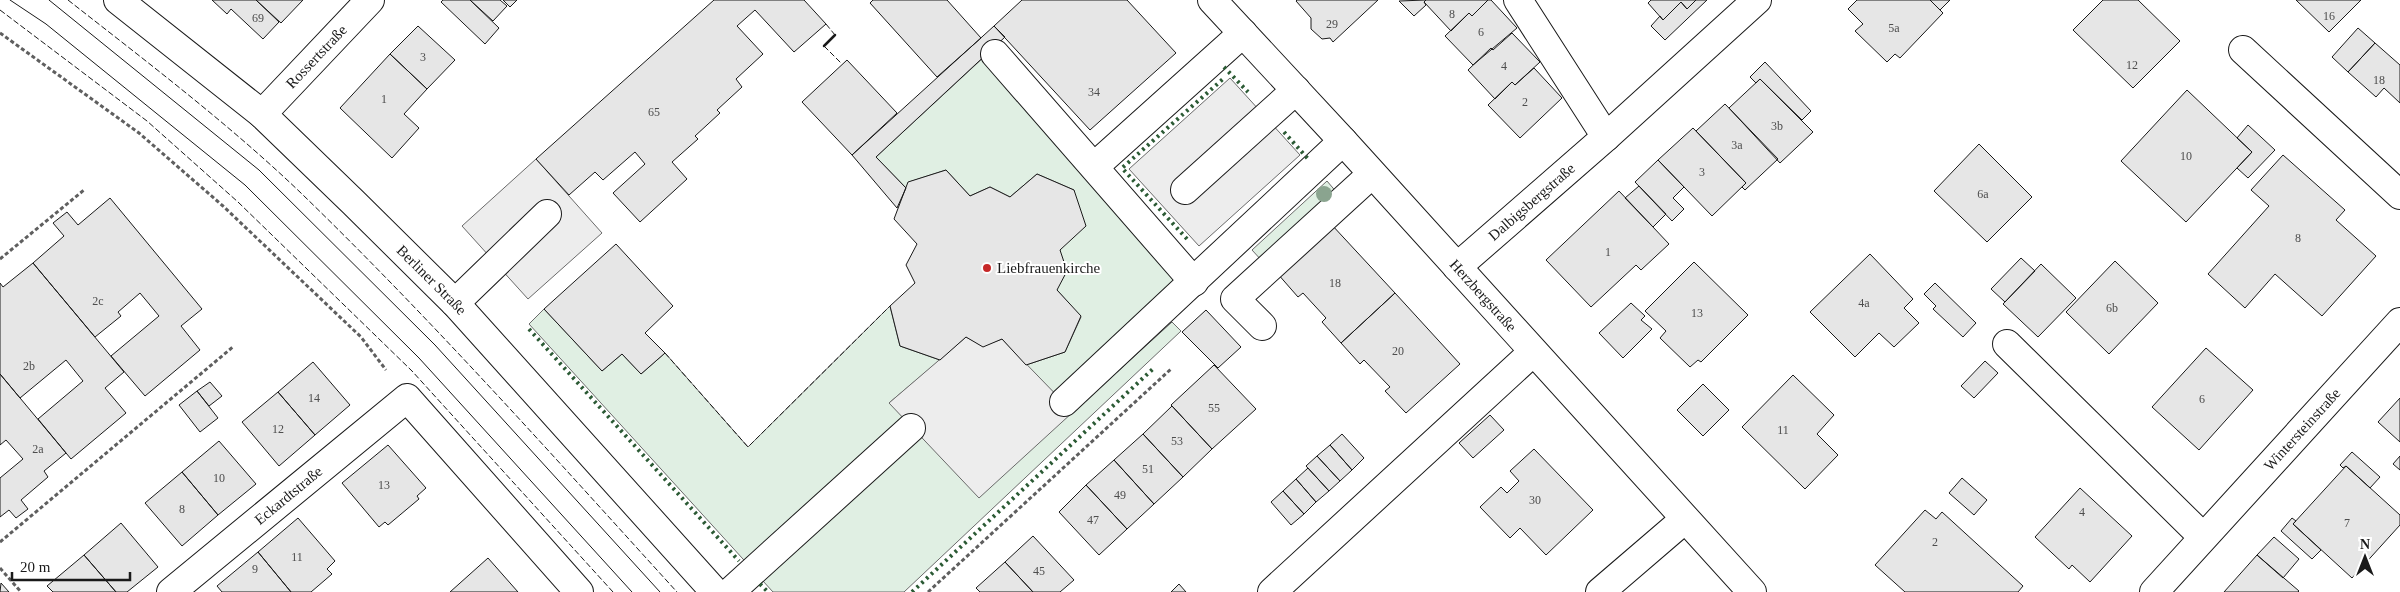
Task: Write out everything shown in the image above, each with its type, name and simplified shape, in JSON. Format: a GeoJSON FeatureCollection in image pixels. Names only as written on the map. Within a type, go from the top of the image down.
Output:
{"type":"FeatureCollection","features":[{"type":"Feature","properties":{"kind":"street","name":"Berliner Straße"},"geometry":{"type":"LineString","coordinates":[[118,0],[262,114],[455,303],[715,592]]}},
{"type":"Feature","properties":{"kind":"street","name":"Rossertstraße"},"geometry":{"type":"LineString","coordinates":[[262,114],[370,0]]}},
{"type":"Feature","properties":{"kind":"street","name":"Herzbergstraße"},"geometry":{"type":"LineString","coordinates":[[1212,0],[1343,141],[1752,592]]}},
{"type":"Feature","properties":{"kind":"street"},"geometry":{"type":"LineString","coordinates":[[1518,0],[1606,137]]}},
{"type":"Feature","properties":{"kind":"street","name":"Dalbigsbergstraße"},"geometry":{"type":"LineString","coordinates":[[1456,267],[1606,137],[1748,3]]}},
{"type":"Feature","properties":{"kind":"street"},"geometry":{"type":"LineString","coordinates":[[1095,166],[1243,34]]}},
{"type":"Feature","properties":{"kind":"street"},"geometry":{"type":"LineString","coordinates":[[2243,50],[2400,195]]}},
{"type":"Feature","properties":{"kind":"street"},"geometry":{"type":"LineString","coordinates":[[995,54],[1095,166],[1194,282]]}},
{"type":"Feature","properties":{"kind":"street"},"geometry":{"type":"LineString","coordinates":[[1185,190],[1296,90]]}},
{"type":"Feature","properties":{"kind":"street"},"geometry":{"type":"LineString","coordinates":[[1064,402],[1343,141]]}},
{"type":"Feature","properties":{"kind":"street"},"geometry":{"type":"LineString","coordinates":[[1262,326],[1235,299],[1372,174]]}},
{"type":"Feature","properties":{"kind":"street"},"geometry":{"type":"LineString","coordinates":[[455,303],[547,214]]}},
{"type":"Feature","properties":{"kind":"street","name":"Wintersteinstraße"},"geometry":{"type":"LineString","coordinates":[[2154,592],[2400,322]]}},
{"type":"Feature","properties":{"kind":"street"},"geometry":{"type":"LineString","coordinates":[[2007,344],[2203,537]]}},
{"type":"Feature","properties":{"kind":"street"},"geometry":{"type":"LineString","coordinates":[[1272,592],[1534,352]]}},
{"type":"Feature","properties":{"kind":"street"},"geometry":{"type":"LineString","coordinates":[[407,398],[579,592]]}},
{"type":"Feature","properties":{"kind":"street","name":"Eckardtstraße"},"geometry":{"type":"LineString","coordinates":[[171,592],[407,398]]}},
{"type":"Feature","properties":{"kind":"street"},"geometry":{"type":"LineString","coordinates":[[730,592],[911,428]]}},
{"type":"Feature","properties":{"kind":"street"},"geometry":{"type":"LineString","coordinates":[[1600,592],[1685,519]]}},
{"type":"Feature","properties":{"kind":"path"},"geometry":{"type":"LineString","coordinates":[[0,33],[139,133],[223,206],[362,337],[407,398]]}},
{"type":"Feature","properties":{"kind":"path"},"geometry":{"type":"LineString","coordinates":[[0,259],[84,190]]}},
{"type":"Feature","properties":{"kind":"path"},"geometry":{"type":"LineString","coordinates":[[0,542],[234,346]]}},
{"type":"Feature","properties":{"kind":"path"},"geometry":{"type":"LineString","coordinates":[[928,592],[1171,369]]}},
{"type":"Feature","properties":{"kind":"path"},"geometry":{"type":"LineString","coordinates":[[1,570],[21,592]]}},
{"type":"Feature","properties":{"kind":"green space"},"geometry":{"type":"Polygon","coordinates":[[[984,57],[1183,276],[1055,394],[1026,365],[1065,352],[1081,317],[1057,290],[1060,250],[1074,190],[1037,174],[1010,197],[990,187],[970,196],[946,170],[909,182],[906,188],[876,157],[984,57]]]}},
{"type":"Feature","properties":{"kind":"green space"},"geometry":{"type":"Polygon","coordinates":[[[1327,181],[1338,194],[1263,262],[1252,250],[1327,181]]]}},
{"type":"Feature","properties":{"kind":"green space"},"geometry":{"type":"Polygon","coordinates":[[[890,306],[900,346],[940,360],[889,403],[1073,412],[1172,322],[1181,331],[904,592],[773,592],[529,324],[544,309],[602,371],[622,354],[641,374],[665,353],[748,447],[890,306]]]}},
{"type":"Feature","properties":{"kind":"shaded area"},"geometry":{"type":"Polygon","coordinates":[[[1230,78],[1300,155],[1199,246],[1129,169],[1230,78]]]}},
{"type":"Feature","properties":{"kind":"shaded area"},"geometry":{"type":"Polygon","coordinates":[[[536,159],[602,233],[528,299],[462,226],[536,159]]]}},
{"type":"Feature","properties":{"kind":"shaded area"},"geometry":{"type":"Polygon","coordinates":[[[966,337],[983,346],[1002,339],[1073,412],[979,498],[889,403],[966,337]]]}},
{"type":"Feature","properties":{"kind":"building"},"geometry":{"type":"Polygon","coordinates":[[[212,0],[256,0],[279,22],[263,39],[231,9],[227,14],[212,0]]]}},
{"type":"Feature","properties":{"kind":"building"},"geometry":{"type":"Polygon","coordinates":[[[256,0],[303,0],[281,23],[256,0]]]}},
{"type":"Feature","properties":{"kind":"building"},"geometry":{"type":"Polygon","coordinates":[[[443,0],[470,0],[499,28],[485,44],[441,2],[443,0]]]}},
{"type":"Feature","properties":{"kind":"building"},"geometry":{"type":"Polygon","coordinates":[[[470,0],[500,0],[507,6],[493,21],[470,0]]]}},
{"type":"Feature","properties":{"kind":"building"},"geometry":{"type":"Polygon","coordinates":[[[503,0],[517,0],[510,7],[503,0]]]}},
{"type":"Feature","properties":{"kind":"building"},"geometry":{"type":"Polygon","coordinates":[[[714,0],[804,0],[826,24],[794,52],[755,10],[737,26],[763,54],[736,79],[742,87],[717,110],[720,113],[695,136],[698,139],[672,162],[687,179],[640,222],[613,193],[645,164],[635,152],[603,180],[595,172],[569,195],[536,159],[714,0]]]}},
{"type":"Feature","properties":{"kind":"building"},"geometry":{"type":"Polygon","coordinates":[[[873,0],[947,0],[981,38],[937,77],[870,3],[873,0]]]}},
{"type":"Feature","properties":{"kind":"building"},"geometry":{"type":"Polygon","coordinates":[[[1022,0],[1127,0],[1176,53],[1090,130],[994,26],[1022,0]]]}},
{"type":"Feature","properties":{"kind":"building"},"geometry":{"type":"Polygon","coordinates":[[[1297,0],[1378,0],[1333,42],[1330,38],[1322,39],[1311,29],[1311,18],[1297,0]]]}},
{"type":"Feature","properties":{"kind":"building"},"geometry":{"type":"Polygon","coordinates":[[[1426,0],[1488,0],[1472,16],[1469,13],[1451,31],[1424,2],[1426,0]]]}},
{"type":"Feature","properties":{"kind":"building"},"geometry":{"type":"Polygon","coordinates":[[[1426,0],[1424,2],[1426,5],[1414,16],[1399,1],[1426,0]]]}},
{"type":"Feature","properties":{"kind":"building"},"geometry":{"type":"Polygon","coordinates":[[[1488,0],[1491,0],[1517,28],[1473,65],[1445,36],[1469,13],[1472,16],[1488,0]]]}},
{"type":"Feature","properties":{"kind":"building"},"geometry":{"type":"Polygon","coordinates":[[[1651,0],[1696,0],[1687,9],[1681,2],[1663,20],[1648,3],[1651,0]]]}},
{"type":"Feature","properties":{"kind":"building"},"geometry":{"type":"Polygon","coordinates":[[[1696,0],[1707,0],[1665,40],[1651,26],[1660,16],[1663,20],[1681,2],[1687,9],[1696,0]]]}},
{"type":"Feature","properties":{"kind":"building"},"geometry":{"type":"Polygon","coordinates":[[[1857,0],[1930,0],[1943,13],[1900,58],[1895,54],[1887,62],[1855,31],[1863,24],[1848,9],[1857,0]]]}},
{"type":"Feature","properties":{"kind":"building"},"geometry":{"type":"Polygon","coordinates":[[[1930,0],[1950,0],[1940,10],[1930,0]]]}},
{"type":"Feature","properties":{"kind":"building"},"geometry":{"type":"Polygon","coordinates":[[[2103,0],[2138,0],[2180,41],[2133,88],[2073,30],[2103,0]]]}},
{"type":"Feature","properties":{"kind":"building"},"geometry":{"type":"Polygon","coordinates":[[[2296,0],[2361,0],[2329,32],[2296,0]]]}},
{"type":"Feature","properties":{"kind":"building"},"geometry":{"type":"Polygon","coordinates":[[[418,26],[455,60],[427,89],[390,54],[418,26]]]}},
{"type":"Feature","properties":{"kind":"building"},"geometry":{"type":"Polygon","coordinates":[[[994,26],[1005,37],[876,157],[906,188],[897,208],[852,155],[994,26]]]}},
{"type":"Feature","properties":{"kind":"building"},"geometry":{"type":"Polygon","coordinates":[[[2358,28],[2375,43],[2348,72],[2332,57],[2358,28]]]}},
{"type":"Feature","properties":{"kind":"building"},"geometry":{"type":"Polygon","coordinates":[[[1512,33],[1540,62],[1515,85],[1512,82],[1495,99],[1468,70],[1491,48],[1493,50],[1512,33]]]}},
{"type":"Feature","properties":{"kind":"building"},"geometry":{"type":"Polygon","coordinates":[[[2375,43],[2400,65],[2400,103],[2384,88],[2376,97],[2348,72],[2375,43]]]}},
{"type":"Feature","properties":{"kind":"building"},"geometry":{"type":"Polygon","coordinates":[[[390,54],[427,89],[404,114],[419,128],[392,158],[340,108],[390,54]]]}},
{"type":"Feature","properties":{"kind":"building"},"geometry":{"type":"Polygon","coordinates":[[[847,60],[897,113],[852,155],[802,102],[847,60]]]}},
{"type":"Feature","properties":{"kind":"building"},"geometry":{"type":"Polygon","coordinates":[[[1765,62],[1811,111],[1802,120],[1760,79],[1756,83],[1750,77],[1765,62]]]}},
{"type":"Feature","properties":{"kind":"building"},"geometry":{"type":"Polygon","coordinates":[[[1534,68],[1562,98],[1520,138],[1488,105],[1512,82],[1515,85],[1534,68]]]}},
{"type":"Feature","properties":{"kind":"building"},"geometry":{"type":"Polygon","coordinates":[[[1760,79],[1813,132],[1780,163],[1729,108],[1760,79]]]}},
{"type":"Feature","properties":{"kind":"building"},"geometry":{"type":"Polygon","coordinates":[[[2187,90],[2252,152],[2186,222],[2121,161],[2187,90]]]}},
{"type":"Feature","properties":{"kind":"building"},"geometry":{"type":"Polygon","coordinates":[[[1725,104],[1778,159],[1745,190],[1742,187],[1746,183],[1696,131],[1725,104]]]}},
{"type":"Feature","properties":{"kind":"building"},"geometry":{"type":"Polygon","coordinates":[[[2248,125],[2275,150],[2248,178],[2237,168],[2252,152],[2237,138],[2248,125]]]}},
{"type":"Feature","properties":{"kind":"building"},"geometry":{"type":"Polygon","coordinates":[[[1693,128],[1746,183],[1712,216],[1658,160],[1693,128]]]}},
{"type":"Feature","properties":{"kind":"building"},"geometry":{"type":"Polygon","coordinates":[[[1979,144],[2032,197],[1987,242],[1934,191],[1979,144]]]}},
{"type":"Feature","properties":{"kind":"building"},"geometry":{"type":"Polygon","coordinates":[[[2283,155],[2345,210],[2336,220],[2376,256],[2322,316],[2275,274],[2245,308],[2208,274],[2269,206],[2251,190],[2283,155]]]}},
{"type":"Feature","properties":{"kind":"building"},"geometry":{"type":"Polygon","coordinates":[[[1658,160],[1684,187],[1673,198],[1684,209],[1672,221],[1635,182],[1658,160]]]}},
{"type":"Feature","properties":{"kind":"building","name":"Liebfrauenkirche"},"geometry":{"type":"Polygon","coordinates":[[[946,170],[970,196],[990,187],[1010,197],[1037,174],[1074,190],[1086,226],[1060,250],[1067,271],[1057,290],[1081,316],[1065,352],[1026,365],[1002,339],[983,347],[966,337],[940,360],[900,346],[890,306],[915,283],[906,265],[917,244],[894,219],[908,182],[946,170]]]}},
{"type":"Feature","properties":{"kind":"building"},"geometry":{"type":"Polygon","coordinates":[[[1639,186],[1666,214],[1653,227],[1625,198],[1639,186]]]}},
{"type":"Feature","properties":{"kind":"building"},"geometry":{"type":"Polygon","coordinates":[[[1619,191],[1669,244],[1641,270],[1636,265],[1591,307],[1546,260],[1619,191]]]}},
{"type":"Feature","properties":{"kind":"building"},"geometry":{"type":"Polygon","coordinates":[[[110,198],[202,309],[181,326],[200,350],[145,396],[111,356],[159,316],[140,293],[118,312],[121,316],[95,337],[33,263],[64,236],[53,223],[67,212],[78,225],[110,198]]]}},
{"type":"Feature","properties":{"kind":"building"},"geometry":{"type":"Polygon","coordinates":[[[1331,224],[1395,293],[1341,343],[1322,322],[1326,318],[1303,293],[1298,297],[1277,273],[1331,224]]]}},
{"type":"Feature","properties":{"kind":"building"},"geometry":{"type":"Polygon","coordinates":[[[616,244],[673,306],[645,333],[665,353],[641,374],[622,354],[602,371],[544,309],[616,244]]]}},
{"type":"Feature","properties":{"kind":"building"},"geometry":{"type":"Polygon","coordinates":[[[1870,254],[1913,299],[1904,308],[1919,323],[1894,347],[1879,333],[1855,357],[1810,312],[1870,254]]]}},
{"type":"Feature","properties":{"kind":"building"},"geometry":{"type":"Polygon","coordinates":[[[2021,258],[2035,271],[2005,302],[1991,289],[2021,258]]]}},
{"type":"Feature","properties":{"kind":"building"},"geometry":{"type":"Polygon","coordinates":[[[2115,261],[2158,303],[2109,354],[2066,312],[2115,261]]]}},
{"type":"Feature","properties":{"kind":"building"},"geometry":{"type":"Polygon","coordinates":[[[1694,262],[1748,315],[1701,362],[1698,360],[1690,367],[1660,338],[1666,331],[1645,311],[1694,262]]]}},
{"type":"Feature","properties":{"kind":"building"},"geometry":{"type":"Polygon","coordinates":[[[33,263],[124,372],[105,388],[126,413],[71,459],[38,419],[83,381],[66,360],[20,398],[0,374],[0,283],[3,287],[33,263]]]}},
{"type":"Feature","properties":{"kind":"building"},"geometry":{"type":"Polygon","coordinates":[[[2041,264],[2076,298],[2038,337],[2003,304],[2041,264]]]}},
{"type":"Feature","properties":{"kind":"building"},"geometry":{"type":"Polygon","coordinates":[[[1935,283],[1976,323],[1963,337],[1933,309],[1936,306],[1924,294],[1935,283]]]}},
{"type":"Feature","properties":{"kind":"building"},"geometry":{"type":"Polygon","coordinates":[[[1395,293],[1460,364],[1406,413],[1385,391],[1390,387],[1364,360],[1360,364],[1341,343],[1395,293]]]}},
{"type":"Feature","properties":{"kind":"building"},"geometry":{"type":"Polygon","coordinates":[[[1631,303],[1645,316],[1641,320],[1652,329],[1623,358],[1599,333],[1631,303]]]}},
{"type":"Feature","properties":{"kind":"building"},"geometry":{"type":"Polygon","coordinates":[[[1206,310],[1241,347],[1218,368],[1182,332],[1206,310]]]}},
{"type":"Feature","properties":{"kind":"building"},"geometry":{"type":"Polygon","coordinates":[[[2206,348],[2253,390],[2199,450],[2152,407],[2206,348]]]}},
{"type":"Feature","properties":{"kind":"building"},"geometry":{"type":"Polygon","coordinates":[[[1985,361],[1998,373],[1974,398],[1961,386],[1985,361]]]}},
{"type":"Feature","properties":{"kind":"building"},"geometry":{"type":"Polygon","coordinates":[[[313,362],[350,405],[315,435],[278,392],[313,362]]]}},
{"type":"Feature","properties":{"kind":"building"},"geometry":{"type":"Polygon","coordinates":[[[1214,365],[1256,409],[1212,449],[1171,405],[1214,365]]]}},
{"type":"Feature","properties":{"kind":"building"},"geometry":{"type":"Polygon","coordinates":[[[0,374],[66,453],[44,471],[48,477],[21,500],[28,509],[16,518],[9,510],[0,517],[0,478],[23,459],[6,440],[0,445],[0,374]]]}},
{"type":"Feature","properties":{"kind":"building"},"geometry":{"type":"Polygon","coordinates":[[[1793,375],[1834,415],[1817,434],[1838,455],[1805,489],[1742,427],[1793,375]]]}},
{"type":"Feature","properties":{"kind":"building"},"geometry":{"type":"Polygon","coordinates":[[[210,382],[222,396],[209,406],[197,391],[210,382]]]}},
{"type":"Feature","properties":{"kind":"building"},"geometry":{"type":"Polygon","coordinates":[[[1703,384],[1729,410],[1703,436],[1677,410],[1703,384]]]}},
{"type":"Feature","properties":{"kind":"building"},"geometry":{"type":"Polygon","coordinates":[[[197,391],[218,418],[200,432],[179,405],[197,391]]]}},
{"type":"Feature","properties":{"kind":"building"},"geometry":{"type":"Polygon","coordinates":[[[278,392],[315,435],[279,466],[242,422],[278,392]]]}},
{"type":"Feature","properties":{"kind":"building"},"geometry":{"type":"Polygon","coordinates":[[[2400,398],[2400,442],[2378,422],[2400,398]]]}},
{"type":"Feature","properties":{"kind":"building"},"geometry":{"type":"Polygon","coordinates":[[[1172,406],[1212,449],[1183,477],[1143,434],[1172,406]]]}},
{"type":"Feature","properties":{"kind":"building"},"geometry":{"type":"Polygon","coordinates":[[[1490,415],[1504,430],[1473,458],[1459,443],[1490,415]]]}},
{"type":"Feature","properties":{"kind":"building"},"geometry":{"type":"Polygon","coordinates":[[[1143,434],[1183,477],[1154,504],[1114,460],[1143,434]]]}},
{"type":"Feature","properties":{"kind":"building"},"geometry":{"type":"Polygon","coordinates":[[[1342,434],[1364,458],[1352,470],[1330,445],[1342,434]]]}},
{"type":"Feature","properties":{"kind":"building"},"geometry":{"type":"Polygon","coordinates":[[[219,441],[256,484],[218,515],[182,472],[219,441]]]}},
{"type":"Feature","properties":{"kind":"building"},"geometry":{"type":"Polygon","coordinates":[[[388,445],[426,488],[417,496],[419,499],[388,525],[385,522],[379,527],[342,483],[388,445]]]}},
{"type":"Feature","properties":{"kind":"building"},"geometry":{"type":"Polygon","coordinates":[[[1330,445],[1352,470],[1340,481],[1317,456],[1330,445]]]}},
{"type":"Feature","properties":{"kind":"building"},"geometry":{"type":"Polygon","coordinates":[[[1534,449],[1593,510],[1546,555],[1520,528],[1510,538],[1480,507],[1501,487],[1507,493],[1519,481],[1510,471],[1534,449]]]}},
{"type":"Feature","properties":{"kind":"building"},"geometry":{"type":"Polygon","coordinates":[[[2352,452],[2380,477],[2370,488],[2346,466],[2343,468],[2340,465],[2352,452]]]}},
{"type":"Feature","properties":{"kind":"building"},"geometry":{"type":"Polygon","coordinates":[[[1317,456],[1340,481],[1329,491],[1306,466],[1317,456]]]}},
{"type":"Feature","properties":{"kind":"building"},"geometry":{"type":"Polygon","coordinates":[[[2400,456],[2400,470],[2393,464],[2400,456]]]}},
{"type":"Feature","properties":{"kind":"building"},"geometry":{"type":"Polygon","coordinates":[[[1114,460],[1154,504],[1127,529],[1086,485],[1114,460]]]}},
{"type":"Feature","properties":{"kind":"building"},"geometry":{"type":"Polygon","coordinates":[[[2346,466],[2400,515],[2400,525],[2352,578],[2293,524],[2346,466]]]}},
{"type":"Feature","properties":{"kind":"building"},"geometry":{"type":"Polygon","coordinates":[[[1308,468],[1329,491],[1316,502],[1296,479],[1308,468]]]}},
{"type":"Feature","properties":{"kind":"building"},"geometry":{"type":"Polygon","coordinates":[[[182,472],[218,515],[182,546],[145,503],[182,472]]]}},
{"type":"Feature","properties":{"kind":"building"},"geometry":{"type":"Polygon","coordinates":[[[1962,478],[1987,500],[1974,515],[1949,493],[1962,478]]]}},
{"type":"Feature","properties":{"kind":"building"},"geometry":{"type":"Polygon","coordinates":[[[1296,479],[1316,502],[1304,514],[1283,491],[1296,479]]]}},
{"type":"Feature","properties":{"kind":"building"},"geometry":{"type":"Polygon","coordinates":[[[1086,485],[1127,529],[1099,555],[1059,512],[1086,485]]]}},
{"type":"Feature","properties":{"kind":"building"},"geometry":{"type":"Polygon","coordinates":[[[2080,488],[2132,536],[2090,582],[2072,565],[2069,569],[2035,537],[2080,488]]]}},
{"type":"Feature","properties":{"kind":"building"},"geometry":{"type":"Polygon","coordinates":[[[1283,491],[1304,514],[1291,525],[1271,502],[1283,491]]]}},
{"type":"Feature","properties":{"kind":"building"},"geometry":{"type":"Polygon","coordinates":[[[1925,510],[1936,519],[1942,512],[2023,586],[2018,592],[1905,592],[1875,565],[1925,510]]]}},
{"type":"Feature","properties":{"kind":"building"},"geometry":{"type":"Polygon","coordinates":[[[298,518],[335,561],[327,569],[332,574],[311,592],[291,592],[258,552],[298,518]]]}},
{"type":"Feature","properties":{"kind":"building"},"geometry":{"type":"Polygon","coordinates":[[[2292,518],[2296,521],[2293,524],[2321,550],[2312,559],[2281,531],[2292,518]]]}},
{"type":"Feature","properties":{"kind":"building"},"geometry":{"type":"Polygon","coordinates":[[[121,523],[158,567],[127,592],[116,592],[84,555],[121,523]]]}},
{"type":"Feature","properties":{"kind":"building"},"geometry":{"type":"Polygon","coordinates":[[[1033,536],[1074,580],[1060,592],[1033,592],[1005,562],[1033,536]]]}},
{"type":"Feature","properties":{"kind":"building"},"geometry":{"type":"Polygon","coordinates":[[[2274,537],[2299,559],[2283,578],[2257,555],[2274,537]]]}},
{"type":"Feature","properties":{"kind":"building"},"geometry":{"type":"Polygon","coordinates":[[[258,552],[291,592],[222,592],[217,586],[258,552]]]}},
{"type":"Feature","properties":{"kind":"building"},"geometry":{"type":"Polygon","coordinates":[[[84,555],[116,592],[53,592],[47,586],[84,555]]]}},
{"type":"Feature","properties":{"kind":"building"},"geometry":{"type":"Polygon","coordinates":[[[2257,555],[2299,591],[2224,592],[2257,555]]]}},
{"type":"Feature","properties":{"kind":"building"},"geometry":{"type":"Polygon","coordinates":[[[488,558],[518,592],[450,592],[488,558]]]}},
{"type":"Feature","properties":{"kind":"building"},"geometry":{"type":"Polygon","coordinates":[[[1005,562],[1033,592],[980,592],[976,588],[1005,562]]]}},
{"type":"Feature","properties":{"kind":"building"},"geometry":{"type":"Polygon","coordinates":[[[1,583],[9,592],[0,592],[1,583]]]}},
{"type":"Feature","properties":{"kind":"building"},"geometry":{"type":"Polygon","coordinates":[[[1179,584],[1186,592],[1171,592],[1179,584]]]}},
{"type":"Feature","properties":{"kind":"tram line"},"geometry":{"type":"LineString","coordinates":[[10,0],[46,24],[245,185],[419,358],[632,592]]}},
{"type":"Feature","properties":{"kind":"tram line"},"geometry":{"type":"LineString","coordinates":[[49,0],[259,170],[435,345],[660,592]]}},
{"type":"Feature","properties":{"kind":"hedge"},"geometry":{"type":"LineString","coordinates":[[1224,67],[1248,92]]}},
{"type":"Feature","properties":{"kind":"hedge"},"geometry":{"type":"LineString","coordinates":[[1187,239],[1122,168],[1223,79]]}},
{"type":"Feature","properties":{"kind":"hedge"},"geometry":{"type":"LineString","coordinates":[[1284,132],[1309,160]]}},
{"type":"Feature","properties":{"kind":"hedge"},"geometry":{"type":"LineString","coordinates":[[529,329],[739,561]]}},
{"type":"Feature","properties":{"kind":"hedge"},"geometry":{"type":"LineString","coordinates":[[912,592],[1155,367]]}},
{"type":"Feature","properties":{"kind":"hedge"},"geometry":{"type":"LineString","coordinates":[[760,584],[768,592]]}},
{"type":"Feature","properties":{"kind":"fence"},"geometry":{"type":"LineString","coordinates":[[68,0],[217,118],[302,194],[446,340],[677,592]]}},
{"type":"Feature","properties":{"kind":"fence"},"geometry":{"type":"LineString","coordinates":[[0,10],[147,121],[238,202],[412,371],[613,592]]}},
{"type":"Feature","properties":{"kind":"fence"},"geometry":{"type":"LineString","coordinates":[[826,24],[835,35]]}},
{"type":"Feature","properties":{"kind":"fence"},"geometry":{"type":"LineString","coordinates":[[824,46],[842,64]]}},
{"type":"Feature","properties":{"kind":"fence"},"geometry":{"type":"LineString","coordinates":[[665,353],[748,447],[890,306]]}},
{"type":"Feature","properties":{"kind":"wall"},"geometry":{"type":"LineString","coordinates":[[824,46],[835,35]]}},
{"type":"Feature","properties":{"kind":"place","name":"Liebfrauenkirche"},"geometry":{"type":"Point","coordinates":[987,268]}}]}
